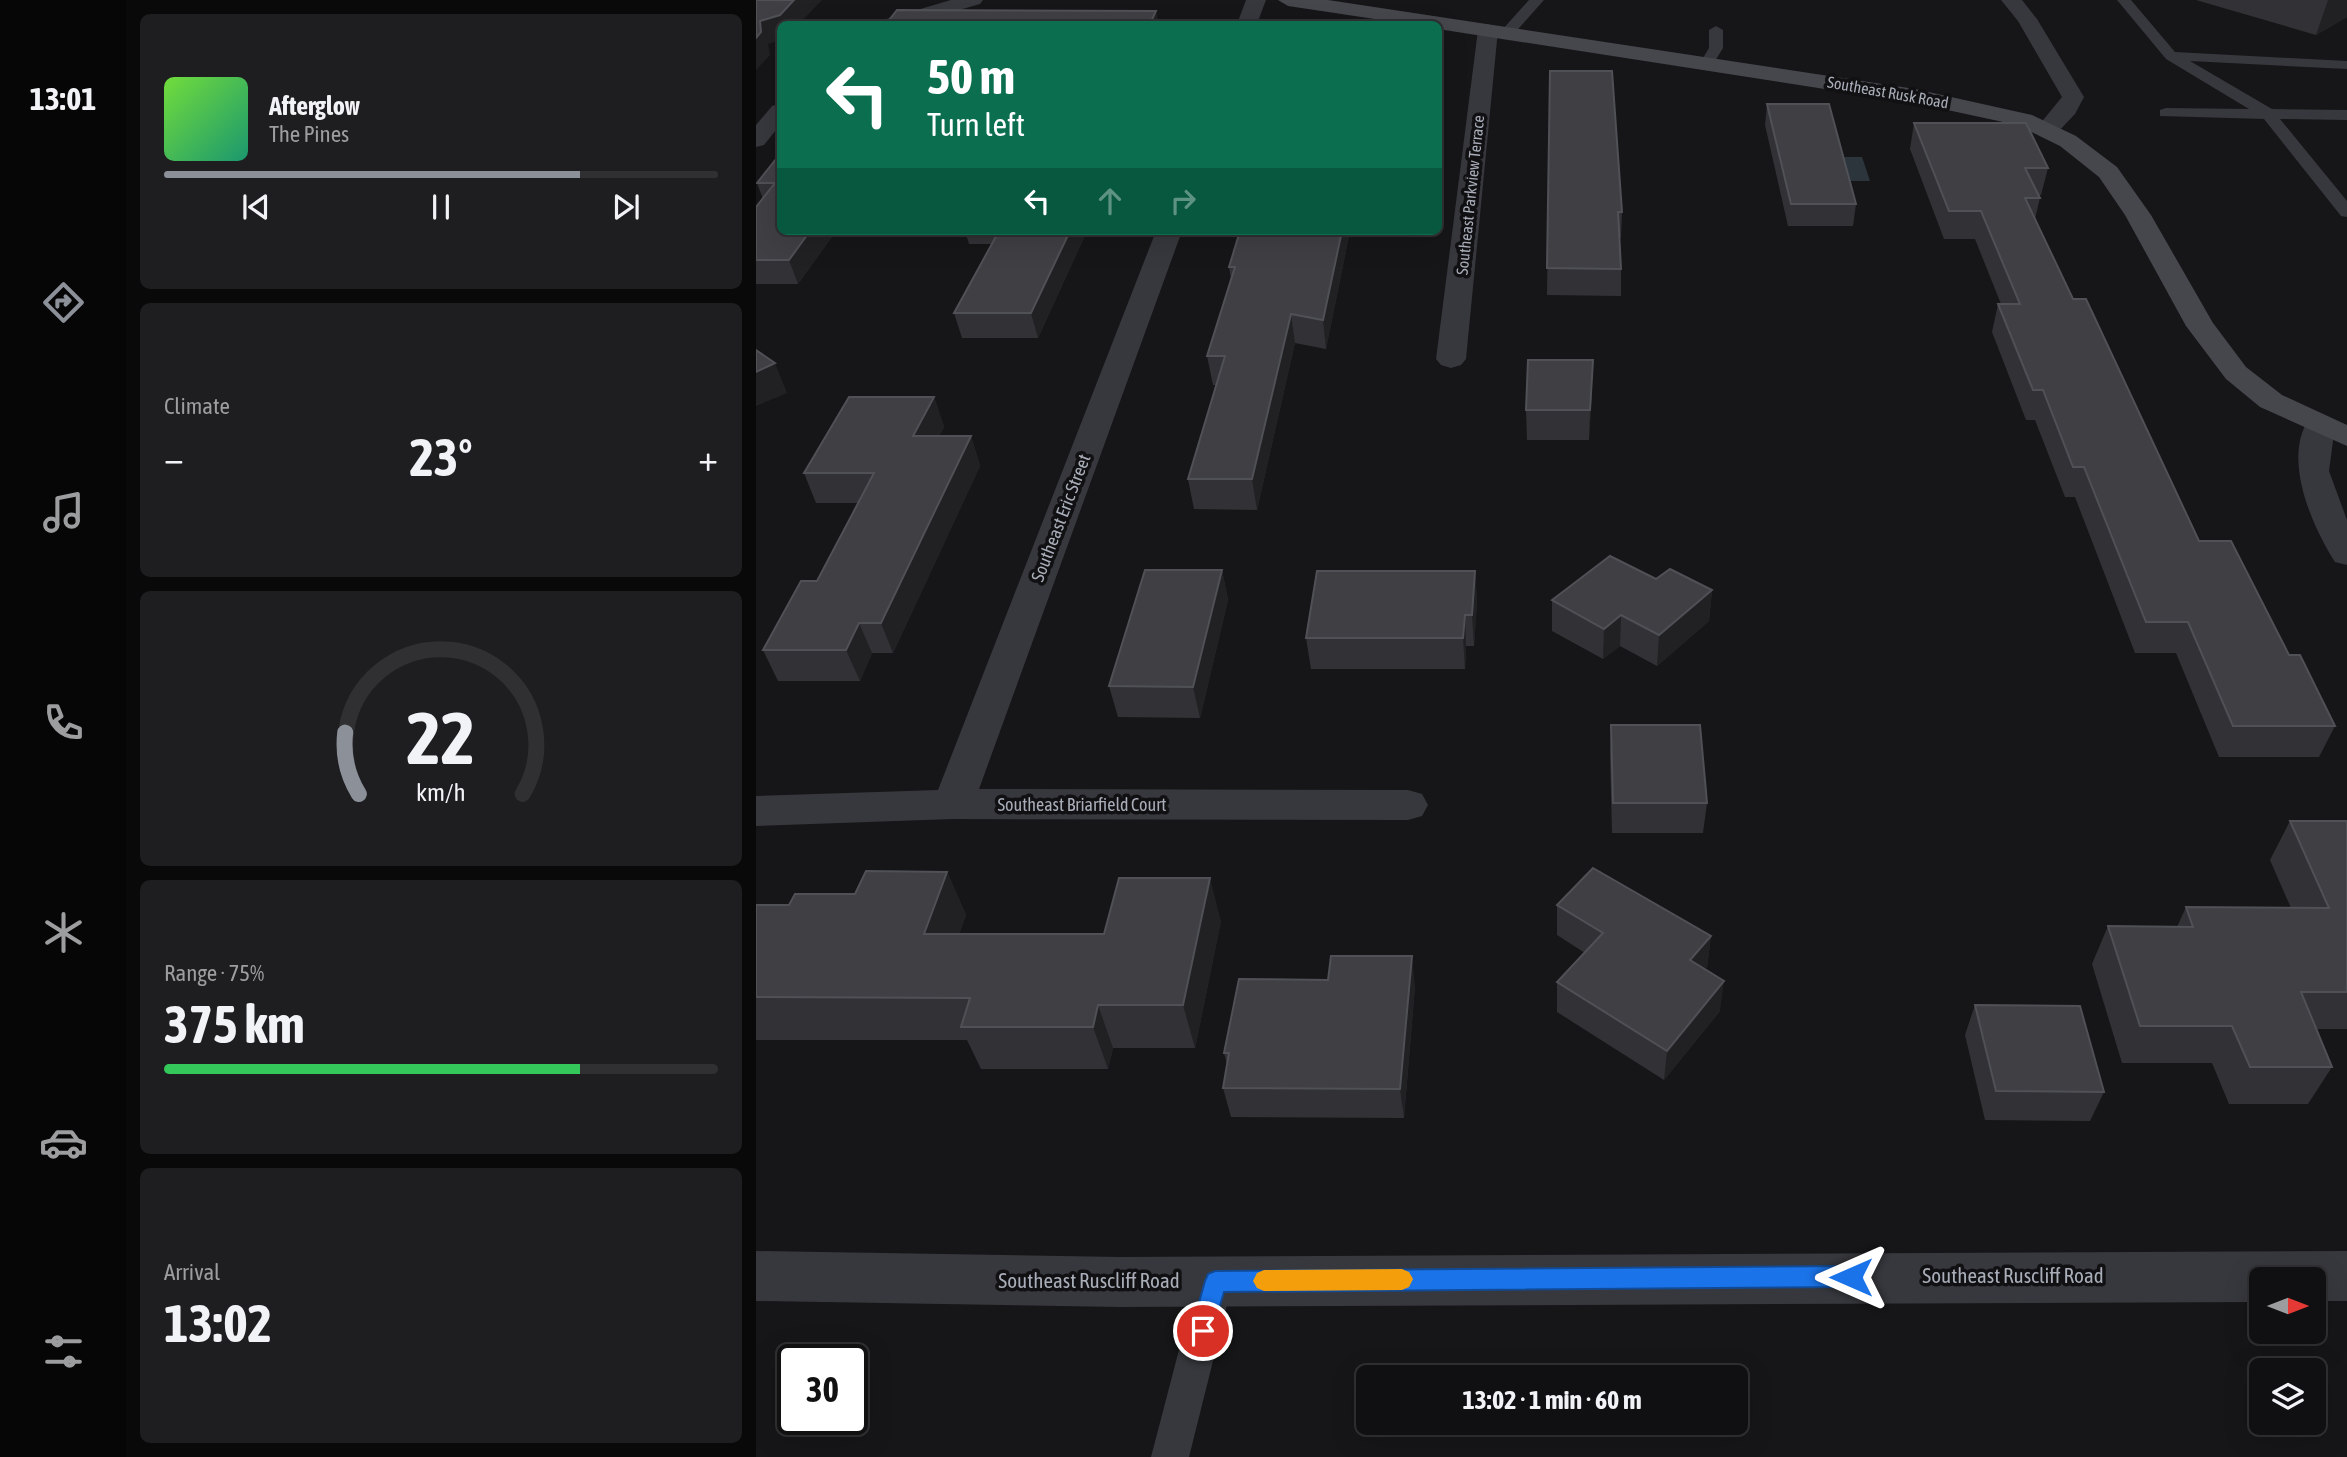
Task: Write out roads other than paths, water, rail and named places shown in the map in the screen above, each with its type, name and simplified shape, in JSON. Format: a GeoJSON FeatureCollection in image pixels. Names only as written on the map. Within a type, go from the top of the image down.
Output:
{"type":"FeatureCollection","features":[{"type":"Feature","properties":{"kind":"street"},"geometry":{"type":"LineString","coordinates":[[900,21],[972,0]]}},
{"type":"Feature","properties":{"kind":"street"},"geometry":{"type":"LineString","coordinates":[[1248,21],[1256,0]]}},
{"type":"Feature","properties":{"kind":"street","name":"Southeast Rusk Road"},"geometry":{"type":"LineString","coordinates":[[1288,0],[1430,21]]}},
{"type":"Feature","properties":{"kind":"street"},"geometry":{"type":"LineString","coordinates":[[2011,0],[2027,19],[2073,97],[2067,109],[2048,130]]}},
{"type":"Feature","properties":{"kind":"street","name":"Southeast Rusk Road"},"geometry":{"type":"LineString","coordinates":[[1442,23],[1977,108],[2048,130],[2084,151],[2116,182],[2200,326],[2223,359],[2270,401],[2333,431]]}},
{"type":"Feature","properties":{"kind":"street","name":"Southeast Parkview Terrace"},"geometry":{"type":"LineString","coordinates":[[1451,359],[1497,31]]}},
{"type":"Feature","properties":{"kind":"street"},"geometry":{"type":"LineString","coordinates":[[756,140],[777,115]]}},
{"type":"Feature","properties":{"kind":"street","name":"Southeast Eric Street"},"geometry":{"type":"LineString","coordinates":[[953,804],[1167,235]]}},
{"type":"Feature","properties":{"kind":"street"},"geometry":{"type":"LineString","coordinates":[[2333,431],[2313,471],[2325,509],[2347,554]]}},
{"type":"Feature","properties":{"kind":"street","name":"Southeast Briarfield Court"},"geometry":{"type":"LineString","coordinates":[[756,811],[953,804],[1408,805]]}},
{"type":"Feature","properties":{"kind":"street","name":"Southeast Ruscliff Road"},"geometry":{"type":"LineString","coordinates":[[756,1276],[919,1280],[1215,1281],[2347,1276]]}},
{"type":"Feature","properties":{"kind":"lane"},"geometry":{"type":"LineString","coordinates":[[1497,31],[1537,0]]}},
{"type":"Feature","properties":{"kind":"lane"},"geometry":{"type":"LineString","coordinates":[[2123,0],[2171,56],[2268,114],[2347,212]]}},
{"type":"Feature","properties":{"kind":"lane"},"geometry":{"type":"LineString","coordinates":[[1707,64],[1716,52],[1716,30]]}},
{"type":"Feature","properties":{"kind":"lane"},"geometry":{"type":"LineString","coordinates":[[2171,56],[2347,65]]}},
{"type":"Feature","properties":{"kind":"lane"},"geometry":{"type":"LineString","coordinates":[[2166,113],[2347,115]]}},
{"type":"Feature","properties":{"kind":"lane"},"geometry":{"type":"LineString","coordinates":[[1170,1457],[1215,1281]]}}]}
